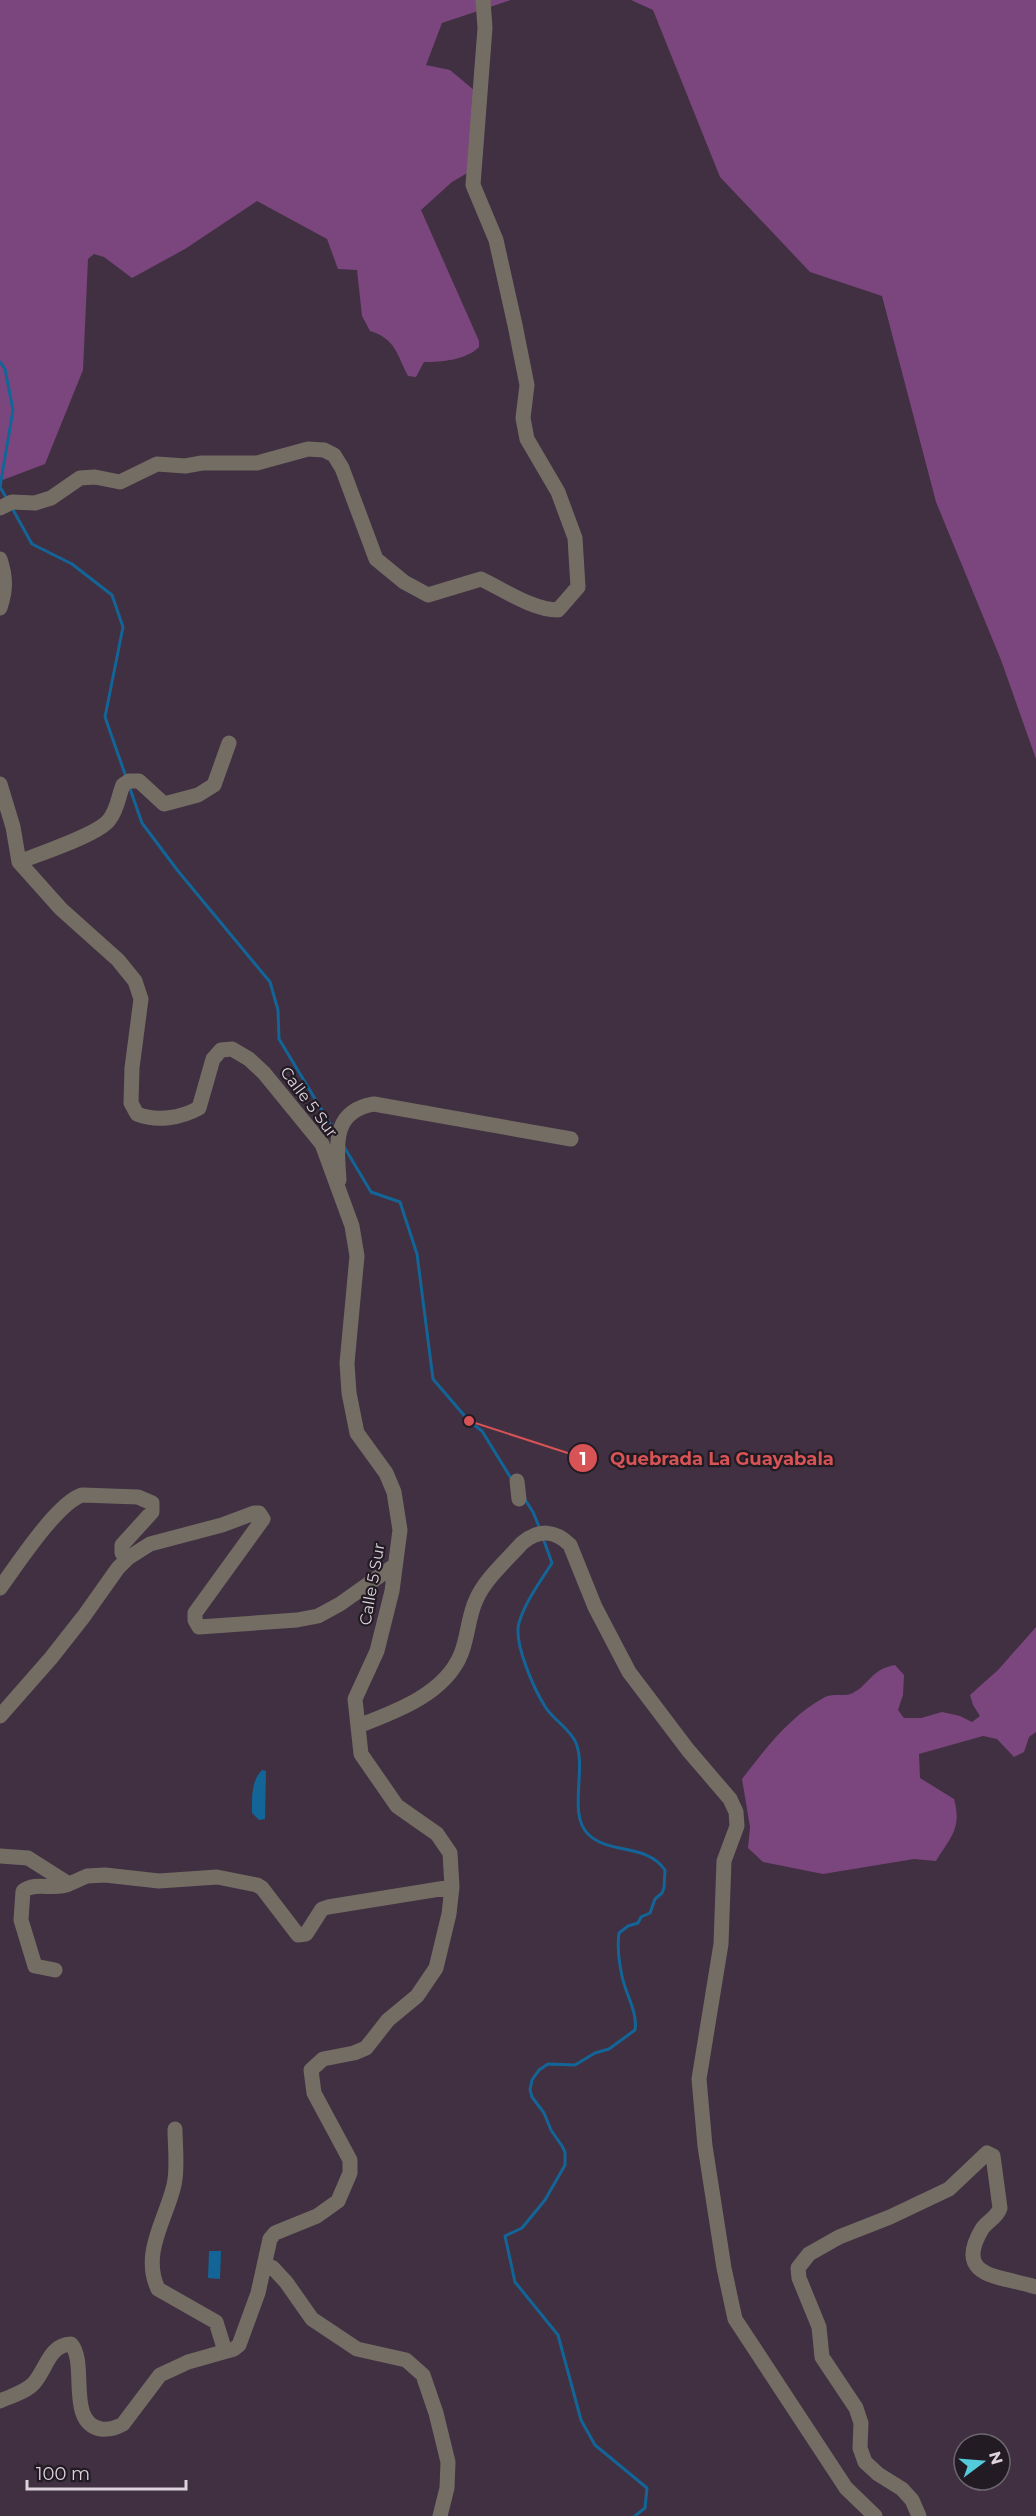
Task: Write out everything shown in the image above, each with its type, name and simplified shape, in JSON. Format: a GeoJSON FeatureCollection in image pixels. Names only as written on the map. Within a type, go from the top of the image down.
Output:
{"type":"FeatureCollection","features":[{"type":"Feature","properties":{"kind":"street"},"geometry":{"type":"LineString","coordinates":[[6,505],[35,503],[51,498],[80,478],[95,477],[120,482],[157,464],[185,466],[202,463],[257,464],[308,449],[324,450],[334,455],[342,468],[376,559],[404,582],[428,595],[481,579],[530,602],[550,610],[558,610],[578,586],[575,538],[558,492],[527,439],[523,418],[527,385],[515,325],[496,240],[474,185],[485,28],[483,0]]}},
{"type":"Feature","properties":{"kind":"street"},"geometry":{"type":"LineString","coordinates":[[0,559],[6,591],[0,608]]}},
{"type":"Feature","properties":{"kind":"street"},"geometry":{"type":"LineString","coordinates":[[0,784],[13,828],[19,862],[89,833],[107,823],[116,810],[126,783],[139,781],[164,804],[208,790],[216,781],[229,743]]}},
{"type":"Feature","properties":{"kind":"street","name":"Calle 5 Sur"},"geometry":{"type":"LineString","coordinates":[[19,862],[61,909],[118,960],[135,981],[141,999],[132,1068],[131,1103],[137,1114],[146,1118],[183,1117],[200,1107],[213,1059],[221,1050],[232,1049],[249,1059],[264,1073],[322,1144],[351,1226],[357,1256],[347,1363],[349,1393],[357,1433],[386,1473],[394,1492],[400,1530],[392,1591],[377,1651],[355,1699],[361,1754],[398,1806],[437,1834],[448,1848],[452,1887],[449,1914],[436,1968],[417,1995],[388,2020],[366,2048],[354,2053],[323,2059],[311,2070],[314,2093],[350,2160],[350,2173],[338,2201],[317,2216],[275,2233],[270,2239],[265,2264]]}},
{"type":"Feature","properties":{"kind":"street"},"geometry":{"type":"LineString","coordinates":[[340,1191],[337,1147],[339,1129],[353,1110],[374,1104],[571,1139]]}},
{"type":"Feature","properties":{"kind":"street"},"geometry":{"type":"LineString","coordinates":[[517,1481],[519,1499]]}},
{"type":"Feature","properties":{"kind":"street"},"geometry":{"type":"LineString","coordinates":[[0,1588],[58,1512],[75,1498],[82,1496],[138,1497],[152,1503],[152,1512],[122,1545],[122,1553],[128,1558]]}},
{"type":"Feature","properties":{"kind":"street"},"geometry":{"type":"LineString","coordinates":[[0,1716],[51,1658],[118,1568],[128,1558],[150,1544],[259,1513],[263,1519],[195,1613],[195,1620],[199,1628],[297,1620],[318,1616],[340,1604],[395,1565]]}},
{"type":"Feature","properties":{"kind":"street"},"geometry":{"type":"LineString","coordinates":[[358,1726],[398,1711],[422,1696],[453,1670],[462,1652],[475,1602],[481,1590],[522,1543],[542,1532],[563,1538],[570,1545],[596,1607],[629,1672],[676,1735],[730,1799],[736,1812],[737,1826],[724,1861],[721,1944],[699,2079],[705,2146],[724,2268],[735,2319],[846,2488],[875,2516]]}},
{"type":"Feature","properties":{"kind":"street"},"geometry":{"type":"LineString","coordinates":[[0,1856],[28,1858],[69,1884]]}},
{"type":"Feature","properties":{"kind":"street"},"geometry":{"type":"LineString","coordinates":[[55,1970],[33,1964],[30,1946],[21,1920],[23,1891],[32,1886],[63,1887],[87,1876],[105,1875],[159,1881],[217,1877],[262,1888],[298,1935],[302,1936],[306,1934],[322,1909],[328,1907],[452,1887]]}},
{"type":"Feature","properties":{"kind":"street"},"geometry":{"type":"LineString","coordinates":[[175,2128],[174,2185],[153,2242],[153,2274],[158,2289],[216,2322],[225,2351]]}},
{"type":"Feature","properties":{"kind":"street"},"geometry":{"type":"LineString","coordinates":[[919,2516],[912,2500],[902,2489],[878,2474],[865,2462],[860,2448],[861,2423],[856,2408],[822,2357],[819,2327],[799,2278],[798,2268],[809,2254],[838,2237],[890,2217],[949,2189],[987,2153],[990,2153],[993,2156],[999,2208],[998,2214],[986,2224],[973,2245],[973,2260],[977,2268],[994,2277],[1036,2287]]}},
{"type":"Feature","properties":{"kind":"street"},"geometry":{"type":"LineString","coordinates":[[0,2401],[33,2383],[54,2351],[61,2344],[71,2344],[76,2353],[82,2411],[87,2422],[99,2429],[116,2429],[123,2424],[160,2375],[189,2362],[234,2349],[239,2345],[258,2293],[265,2264],[273,2268],[286,2282],[312,2319],[357,2349],[406,2360],[423,2375],[436,2412],[448,2462],[447,2488],[440,2516]]}},
{"type":"Feature","properties":{"kind":"shaded area"},"geometry":{"type":"Polygon","coordinates":[[[0,0],[511,0],[442,23],[426,65],[450,70],[475,91],[469,172],[452,182],[421,210],[479,341],[479,347],[461,357],[446,361],[424,362],[416,377],[408,376],[391,343],[379,334],[370,331],[362,316],[357,270],[338,269],[327,239],[257,201],[185,249],[132,278],[104,257],[94,254],[88,259],[83,370],[45,464],[0,481],[0,0]]]}},
{"type":"Feature","properties":{"kind":"shaded area"},"geometry":{"type":"Polygon","coordinates":[[[631,0],[1036,0],[1036,759],[1001,660],[936,502],[882,296],[810,272],[720,177],[653,10],[631,0]]]}},
{"type":"Feature","properties":{"kind":"shaded area"},"geometry":{"type":"Polygon","coordinates":[[[1036,1627],[1036,1732],[1029,1737],[1024,1752],[1014,1757],[997,1739],[983,1736],[919,1754],[920,1778],[954,1799],[956,1809],[954,1832],[936,1861],[914,1859],[823,1874],[763,1862],[748,1848],[750,1827],[742,1779],[770,1744],[801,1713],[825,1697],[853,1693],[875,1673],[895,1665],[904,1675],[903,1695],[898,1710],[904,1718],[921,1718],[942,1712],[960,1716],[972,1722],[980,1716],[970,1695],[998,1670],[1036,1627]]]}},
{"type":"Feature","properties":{"kind":"water"},"geometry":{"type":"Polygon","coordinates":[[[262,1770],[266,1771],[265,1819],[259,1820],[252,1813],[252,1796],[254,1784],[262,1770]]]}},
{"type":"Feature","properties":{"kind":"water"},"geometry":{"type":"Polygon","coordinates":[[[209,2251],[221,2251],[220,2279],[208,2278],[209,2251]]]}},
{"type":"Feature","properties":{"kind":"waterway"},"geometry":{"type":"LineString","coordinates":[[0,362],[5,369],[13,410],[0,487],[7,499]]}},
{"type":"Feature","properties":{"kind":"waterway"},"geometry":{"type":"LineString","coordinates":[[12,508],[32,544],[72,564],[112,595],[123,627],[105,717],[126,777]]}},
{"type":"Feature","properties":{"kind":"waterway"},"geometry":{"type":"LineString","coordinates":[[129,786],[142,823],[178,871],[270,982],[278,1010],[279,1039],[335,1132]]}},
{"type":"Feature","properties":{"kind":"waterway"},"geometry":{"type":"LineString","coordinates":[[343,1145],[371,1192],[400,1202],[417,1254],[433,1379],[469,1421],[482,1431],[512,1480]]}},
{"type":"Feature","properties":{"kind":"waterway"},"geometry":{"type":"LineString","coordinates":[[524,1498],[540,1529]]}},
{"type":"Feature","properties":{"kind":"waterway"},"geometry":{"type":"LineString","coordinates":[[543,1538],[552,1563],[525,1607],[519,1623],[519,1642],[526,1667],[541,1700],[576,1743],[580,1766],[579,1816],[589,1835],[598,1841],[648,1856],[665,1870],[664,1888],[655,1899],[650,1913],[641,1917],[638,1923],[628,1926],[619,1933],[620,1965],[635,2016],[635,2030],[609,2049],[595,2053],[575,2065],[548,2064],[539,2070],[532,2080],[530,2090],[532,2097],[544,2113],[551,2130],[565,2152],[565,2165],[545,2200],[522,2228],[505,2236],[515,2282],[558,2335],[581,2420],[595,2445],[647,2488],[645,2508],[635,2516]]}},
{"type":"Feature","properties":{"kind":"place","name":"Quebrada La Guayabala"},"geometry":{"type":"Point","coordinates":[469,1421]}}]}
